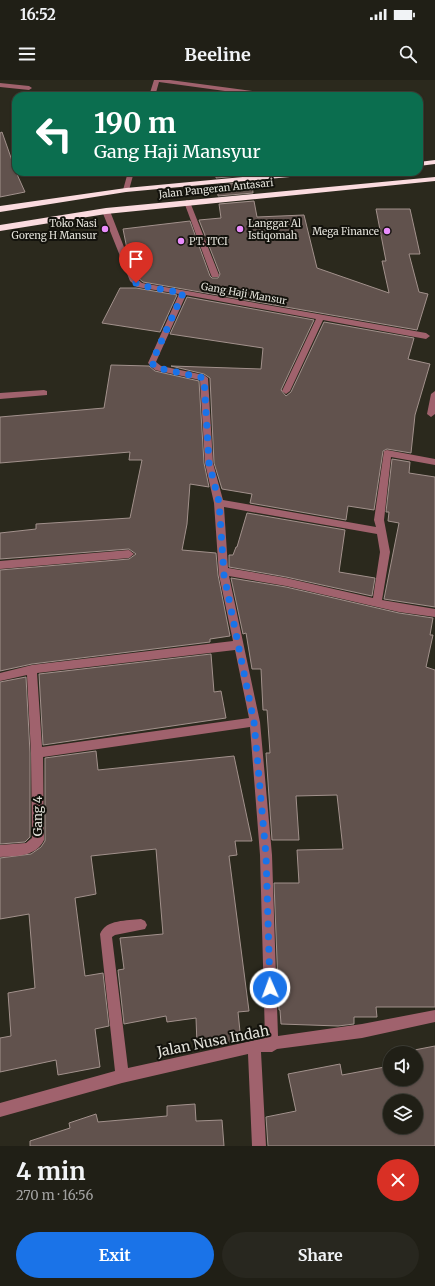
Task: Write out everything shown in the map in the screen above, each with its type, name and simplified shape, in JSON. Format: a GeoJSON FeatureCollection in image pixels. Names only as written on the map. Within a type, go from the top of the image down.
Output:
{"type":"FeatureCollection","features":[{"type":"Feature","properties":{"kind":"highway"},"geometry":{"type":"LineString","coordinates":[[423,164],[435,162]]}},
{"type":"Feature","properties":{"kind":"highway","name":"Jalan Pangeran Antasari"},"geometry":{"type":"LineString","coordinates":[[0,209],[126,190],[279,176]]}},
{"type":"Feature","properties":{"kind":"highway","name":"Jalan Pangeran Antasari"},"geometry":{"type":"LineString","coordinates":[[0,228],[106,211],[435,179]]}},
{"type":"Feature","properties":{"kind":"street"},"geometry":{"type":"LineString","coordinates":[[153,92],[157,80],[246,92]]}},
{"type":"Feature","properties":{"kind":"street"},"geometry":{"type":"LineString","coordinates":[[0,85],[28,88]]}},
{"type":"Feature","properties":{"kind":"street"},"geometry":{"type":"LineString","coordinates":[[126,190],[130,176]]}},
{"type":"Feature","properties":{"kind":"street"},"geometry":{"type":"LineString","coordinates":[[187,202],[215,275]]}},
{"type":"Feature","properties":{"kind":"street","name":"Gang Haji Mansur"},"geometry":{"type":"LineString","coordinates":[[106,211],[134,281],[143,286],[426,336]]}},
{"type":"Feature","properties":{"kind":"street"},"geometry":{"type":"LineString","coordinates":[[183,293],[152,363],[158,368],[204,378],[209,463],[219,502],[224,571],[254,722],[266,855],[272,1045]]}},
{"type":"Feature","properties":{"kind":"street"},"geometry":{"type":"LineString","coordinates":[[286,391],[322,317]]}},
{"type":"Feature","properties":{"kind":"street"},"geometry":{"type":"LineString","coordinates":[[0,396],[44,393]]}},
{"type":"Feature","properties":{"kind":"street"},"geometry":{"type":"LineString","coordinates":[[431,414],[435,394]]}},
{"type":"Feature","properties":{"kind":"street"},"geometry":{"type":"LineString","coordinates":[[377,602],[385,552],[379,520],[387,453],[435,462]]}},
{"type":"Feature","properties":{"kind":"street"},"geometry":{"type":"LineString","coordinates":[[219,502],[382,531]]}},
{"type":"Feature","properties":{"kind":"street"},"geometry":{"type":"LineString","coordinates":[[0,565],[128,554]]}},
{"type":"Feature","properties":{"kind":"street"},"geometry":{"type":"LineString","coordinates":[[224,571],[286,582],[399,608],[435,613]]}},
{"type":"Feature","properties":{"kind":"street"},"geometry":{"type":"LineString","coordinates":[[0,677],[32,670],[238,645]]}},
{"type":"Feature","properties":{"kind":"street"},"geometry":{"type":"LineString","coordinates":[[32,670],[37,751],[254,722]]}},
{"type":"Feature","properties":{"kind":"street","name":"Gang 4"},"geometry":{"type":"LineString","coordinates":[[0,851],[28,848],[38,842],[37,751]]}},
{"type":"Feature","properties":{"kind":"street"},"geometry":{"type":"LineString","coordinates":[[122,1076],[106,934],[112,929],[141,925]]}},
{"type":"Feature","properties":{"kind":"street","name":"Jalan Nusa Indah"},"geometry":{"type":"LineString","coordinates":[[0,1110],[122,1076],[254,1046],[272,1045],[362,1031],[435,1016]]}},
{"type":"Feature","properties":{"kind":"street"},"geometry":{"type":"LineString","coordinates":[[254,1046],[259,1146]]}},
{"type":"Feature","properties":{"kind":"building"},"geometry":{"type":"Polygon","coordinates":[[[2,132],[12,161],[12,176],[18,176],[25,192],[0,197],[0,133],[2,132]]]}},
{"type":"Feature","properties":{"kind":"building"},"geometry":{"type":"Polygon","coordinates":[[[216,176],[239,176],[216,178],[216,176]]]}},
{"type":"Feature","properties":{"kind":"building"},"geometry":{"type":"Polygon","coordinates":[[[252,182],[253,193],[218,196],[217,185],[252,182]]]}},
{"type":"Feature","properties":{"kind":"building"},"geometry":{"type":"Polygon","coordinates":[[[254,201],[257,217],[304,215],[317,268],[389,293],[382,261],[386,261],[376,209],[410,209],[420,254],[409,254],[419,292],[428,294],[417,330],[143,282],[137,277],[128,254],[123,229],[190,221],[210,276],[212,278],[218,278],[220,274],[199,220],[221,218],[219,204],[254,201]]]}},
{"type":"Feature","properties":{"kind":"building"},"geometry":{"type":"Polygon","coordinates":[[[120,288],[136,288],[177,295],[160,332],[102,323],[120,288]]]}},
{"type":"Feature","properties":{"kind":"building"},"geometry":{"type":"Polygon","coordinates":[[[187,297],[314,320],[281,390],[286,396],[291,392],[324,322],[414,338],[408,359],[430,364],[415,415],[411,453],[387,449],[383,451],[374,510],[348,506],[346,520],[250,503],[252,494],[222,489],[214,463],[210,378],[204,374],[171,366],[261,369],[263,348],[170,334],[187,297]]]}},
{"type":"Feature","properties":{"kind":"building"},"geometry":{"type":"Polygon","coordinates":[[[111,365],[149,366],[155,371],[199,381],[204,463],[209,487],[190,484],[187,524],[182,550],[216,553],[218,575],[230,636],[210,639],[210,642],[32,664],[0,671],[0,570],[129,559],[136,554],[129,549],[0,559],[0,533],[36,529],[36,524],[130,518],[142,460],[129,460],[130,452],[0,463],[0,417],[104,408],[111,365]]]}},
{"type":"Feature","properties":{"kind":"building"},"geometry":{"type":"Polygon","coordinates":[[[392,459],[410,462],[409,473],[435,477],[435,607],[384,599],[399,523],[388,521],[389,512],[386,512],[392,459]]]}},
{"type":"Feature","properties":{"kind":"building"},"geometry":{"type":"Polygon","coordinates":[[[247,513],[345,530],[339,572],[375,578],[372,596],[286,577],[229,567],[229,555],[233,555],[237,547],[247,513]]]}},
{"type":"Feature","properties":{"kind":"building"},"geometry":{"type":"Polygon","coordinates":[[[231,578],[286,587],[399,613],[433,618],[430,635],[433,635],[426,667],[435,670],[435,1007],[376,1007],[377,1017],[354,1017],[354,1024],[338,1026],[281,1024],[279,1010],[274,883],[299,883],[297,850],[343,849],[337,795],[296,796],[299,840],[272,840],[266,753],[270,753],[267,710],[263,710],[261,669],[252,669],[246,633],[243,634],[231,578]]]}},
{"type":"Feature","properties":{"kind":"building"},"geometry":{"type":"Polygon","coordinates":[[[211,654],[214,692],[221,691],[226,718],[43,745],[39,674],[211,654]]]}},
{"type":"Feature","properties":{"kind":"building"},"geometry":{"type":"Polygon","coordinates":[[[26,677],[30,753],[30,837],[25,842],[0,844],[0,682],[26,677]]]}},
{"type":"Feature","properties":{"kind":"building"},"geometry":{"type":"Polygon","coordinates":[[[96,751],[98,770],[234,756],[252,841],[235,841],[237,855],[229,856],[249,1011],[238,1012],[241,1041],[197,1045],[196,1018],[167,1022],[166,1016],[124,1024],[118,970],[124,969],[120,938],[163,934],[156,849],[91,856],[96,894],[75,898],[85,976],[103,973],[109,1026],[95,1029],[100,1067],[58,1075],[56,1060],[0,1072],[0,1038],[11,1036],[8,993],[35,988],[29,914],[0,919],[0,858],[31,854],[41,847],[45,841],[45,758],[96,751]]]}},
{"type":"Feature","properties":{"kind":"building"},"geometry":{"type":"Polygon","coordinates":[[[435,1046],[435,1146],[268,1146],[266,1117],[296,1111],[288,1074],[340,1064],[342,1075],[383,1067],[383,1086],[423,1086],[423,1048],[435,1046]]]}},
{"type":"Feature","properties":{"kind":"building"},"geometry":{"type":"Polygon","coordinates":[[[195,1104],[196,1121],[222,1120],[224,1146],[30,1146],[30,1141],[70,1128],[69,1123],[96,1114],[98,1122],[167,1116],[167,1106],[195,1104]]]}},
{"type":"Feature","properties":{"kind":"place","name":"Toko Nasi Goreng H Mansur"},"geometry":{"type":"Point","coordinates":[105,229]}},
{"type":"Feature","properties":{"kind":"place","name":"Langgar Al Istiqomah"},"geometry":{"type":"Point","coordinates":[240,229]}},
{"type":"Feature","properties":{"kind":"place","name":"Mega Finance"},"geometry":{"type":"Point","coordinates":[387,231]}},
{"type":"Feature","properties":{"kind":"place","name":"PT. ITCI"},"geometry":{"type":"Point","coordinates":[181,241]}},
{"type":"Feature","properties":{"kind":"route"},"geometry":{"type":"LineString","coordinates":[[136,283],[143,286],[183,293],[153,360],[153,365],[158,368],[204,378],[209,463],[219,502],[224,575],[254,722],[266,855],[270,988]]}}]}
